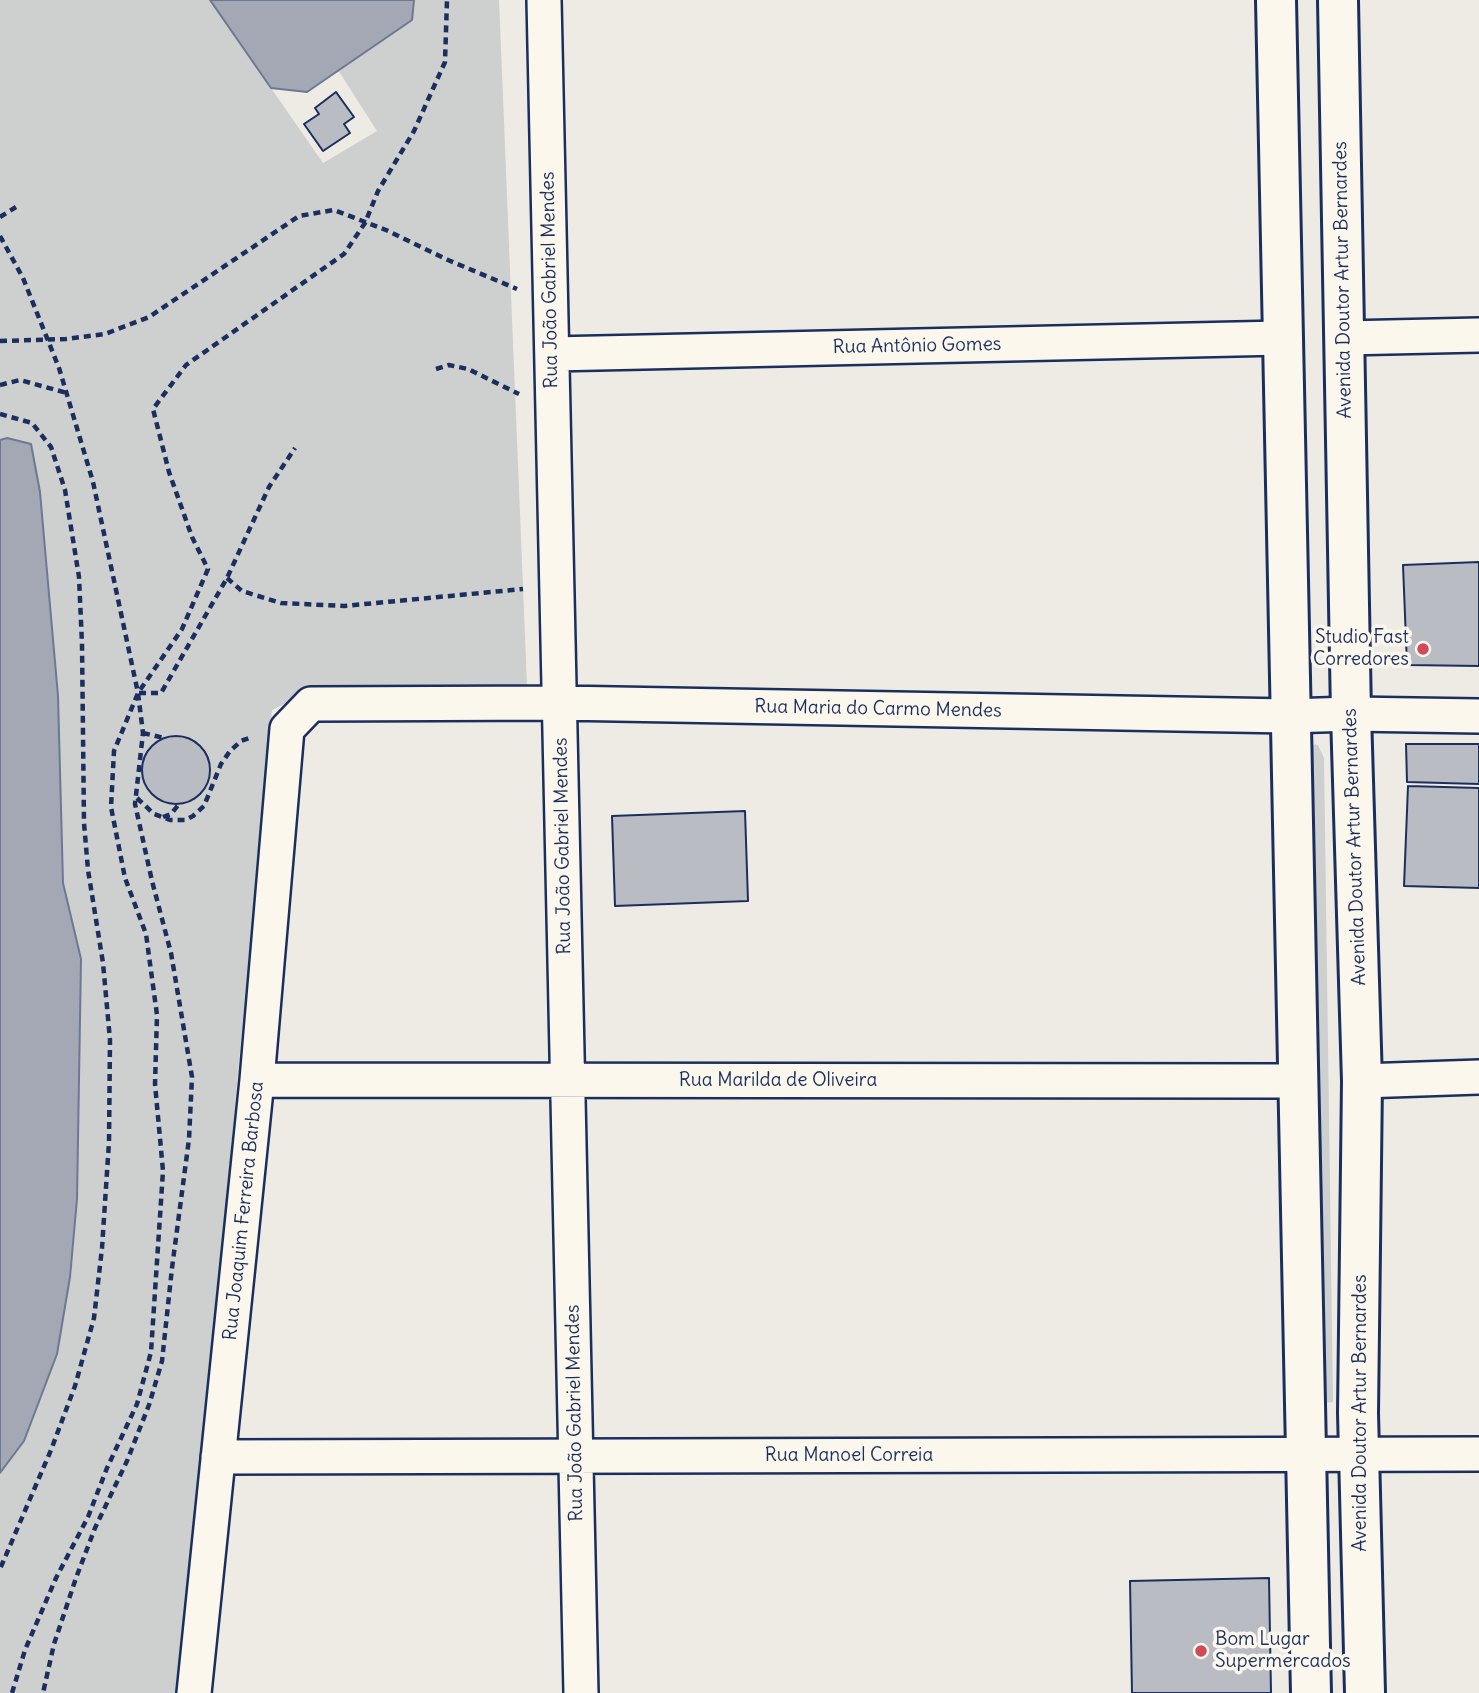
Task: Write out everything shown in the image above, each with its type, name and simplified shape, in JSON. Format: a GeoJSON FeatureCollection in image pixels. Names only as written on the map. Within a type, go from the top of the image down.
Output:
{"type":"FeatureCollection","features":[{"type":"Feature","properties":{"kind":"main road"},"geometry":{"type":"LineString","coordinates":[[1276,0],[1311,1693]]}},
{"type":"Feature","properties":{"kind":"main road","name":"Avenida Doutor Artur Bernardes"},"geometry":{"type":"LineString","coordinates":[[1338,0],[1351,714],[1362,1081],[1359,1455],[1365,1693]]}},
{"type":"Feature","properties":{"kind":"street","name":"Rua João Gabriel Mendes"},"geometry":{"type":"LineString","coordinates":[[544,0],[581,1693]]}},
{"type":"Feature","properties":{"kind":"street"},"geometry":{"type":"LineString","coordinates":[[1344,338],[1479,335]]}},
{"type":"Feature","properties":{"kind":"street","name":"Rua Antônio Gomes"},"geometry":{"type":"LineString","coordinates":[[552,354],[1282,338]]}},
{"type":"Feature","properties":{"kind":"street","name":"Rua Maria do Carmo Mendes"},"geometry":{"type":"LineString","coordinates":[[287,729],[311,704],[559,703],[1289,716],[1479,716]]}},
{"type":"Feature","properties":{"kind":"street","name":"Rua Joaquim Ferreira Barbosa"},"geometry":{"type":"LineString","coordinates":[[194,1693],[257,1080],[287,729]]}},
{"type":"Feature","properties":{"kind":"street"},"geometry":{"type":"LineString","coordinates":[[1362,1081],[1479,1077]]}},
{"type":"Feature","properties":{"kind":"street","name":"Rua Marilda de Oliveira"},"geometry":{"type":"LineString","coordinates":[[257,1080],[1298,1081]]}},
{"type":"Feature","properties":{"kind":"street","name":"Rua Manoel Correia"},"geometry":{"type":"LineString","coordinates":[[218,1457],[1479,1454]]}},
{"type":"Feature","properties":{"kind":"path"},"geometry":{"type":"LineString","coordinates":[[12,1693],[25,1650],[56,1578],[88,1517],[107,1468],[138,1405],[151,1352],[163,1171],[155,1084],[157,1015],[146,934],[125,878],[111,807],[114,751],[138,693],[182,629],[208,569],[192,537],[169,472],[153,409],[186,365],[344,254],[365,223],[377,191],[414,131],[445,62],[447,0]]}},
{"type":"Feature","properties":{"kind":"path"},"geometry":{"type":"LineString","coordinates":[[0,216],[16,207]]}},
{"type":"Feature","properties":{"kind":"path"},"geometry":{"type":"LineString","coordinates":[[0,341],[105,334],[149,317],[299,216],[334,210],[386,229],[448,260],[551,303]]}},
{"type":"Feature","properties":{"kind":"path"},"geometry":{"type":"LineString","coordinates":[[0,236],[23,278],[48,339],[93,482],[138,693],[143,733],[135,804],[171,953],[192,1077],[189,1139],[162,1361],[128,1461],[95,1528],[76,1578],[54,1644],[43,1693]]}},
{"type":"Feature","properties":{"kind":"path"},"geometry":{"type":"LineString","coordinates":[[436,369],[449,365],[468,369],[553,410]]}},
{"type":"Feature","properties":{"kind":"path"},"geometry":{"type":"LineString","coordinates":[[0,385],[20,380],[67,393]]}},
{"type":"Feature","properties":{"kind":"path"},"geometry":{"type":"LineString","coordinates":[[0,414],[32,423],[51,447],[65,490],[79,577],[84,823],[88,870],[103,963],[110,1040],[109,1142],[103,1248],[94,1318],[75,1386],[0,1569]]}},
{"type":"Feature","properties":{"kind":"path"},"geometry":{"type":"LineString","coordinates":[[138,693],[161,693],[227,578],[269,487],[295,448]]}},
{"type":"Feature","properties":{"kind":"path"},"geometry":{"type":"LineString","coordinates":[[227,578],[242,591],[281,603],[344,606],[557,586]]}},
{"type":"Feature","properties":{"kind":"path"},"geometry":{"type":"LineString","coordinates":[[136,798],[154,814],[170,820],[185,820],[204,806],[217,772],[230,751],[241,741],[287,729]]}},
{"type":"Feature","properties":{"kind":"path"},"geometry":{"type":"LineString","coordinates":[[143,733],[164,738]]}},
{"type":"Feature","properties":{"kind":"path"},"geometry":{"type":"LineString","coordinates":[[162,817],[171,814],[179,804]]}},
{"type":"Feature","properties":{"kind":"shaded area"},"geometry":{"type":"Polygon","coordinates":[[[0,0],[210,0],[323,163],[377,131],[338,70],[412,20],[414,0],[499,0],[527,685],[320,687],[272,710],[180,1693],[0,1693],[0,0]]]}},
{"type":"Feature","properties":{"kind":"shaded area"},"geometry":{"type":"Polygon","coordinates":[[[210,0],[414,0],[412,20],[307,92],[271,88],[210,0]]]}},
{"type":"Feature","properties":{"kind":"shaded area"},"geometry":{"type":"Polygon","coordinates":[[[7,438],[31,444],[40,492],[58,696],[63,883],[81,959],[77,1199],[70,1277],[57,1354],[24,1441],[0,1473],[0,440],[7,438]]]}},
{"type":"Feature","properties":{"kind":"shaded area"},"geometry":{"type":"Polygon","coordinates":[[[1309,744],[1318,745],[1324,758],[1333,1402],[1316,1404],[1309,744]]]}},
{"type":"Feature","properties":{"kind":"building"},"geometry":{"type":"Polygon","coordinates":[[[336,92],[354,117],[344,124],[350,133],[323,151],[304,124],[319,114],[315,108],[336,92]]]}},
{"type":"Feature","properties":{"kind":"building"},"geometry":{"type":"Polygon","coordinates":[[[1479,562],[1479,666],[1407,665],[1403,565],[1479,562]]]}},
{"type":"Feature","properties":{"kind":"building"},"geometry":{"type":"Polygon","coordinates":[[[176,736],[189,739],[200,746],[207,757],[210,770],[207,783],[200,794],[189,801],[176,804],[163,801],[152,794],[145,783],[142,770],[145,757],[152,746],[163,739],[176,736]]]}},
{"type":"Feature","properties":{"kind":"building"},"geometry":{"type":"Polygon","coordinates":[[[1406,744],[1479,744],[1479,784],[1407,782],[1406,744]]]}},
{"type":"Feature","properties":{"kind":"building"},"geometry":{"type":"Polygon","coordinates":[[[1408,786],[1479,788],[1479,888],[1404,886],[1408,786]]]}},
{"type":"Feature","properties":{"kind":"building"},"geometry":{"type":"Polygon","coordinates":[[[745,811],[748,901],[615,906],[612,816],[745,811]]]}},
{"type":"Feature","properties":{"kind":"building","name":"Bom Lugar Supermercados"},"geometry":{"type":"Polygon","coordinates":[[[1269,1578],[1271,1693],[1132,1693],[1130,1581],[1269,1578]]]}},
{"type":"Feature","properties":{"kind":"place","name":"Studio Fast Corredores"},"geometry":{"type":"Point","coordinates":[1423,649]}},
{"type":"Feature","properties":{"kind":"place","name":"Bom Lugar Supermercados"},"geometry":{"type":"Point","coordinates":[1201,1651]}}]}
